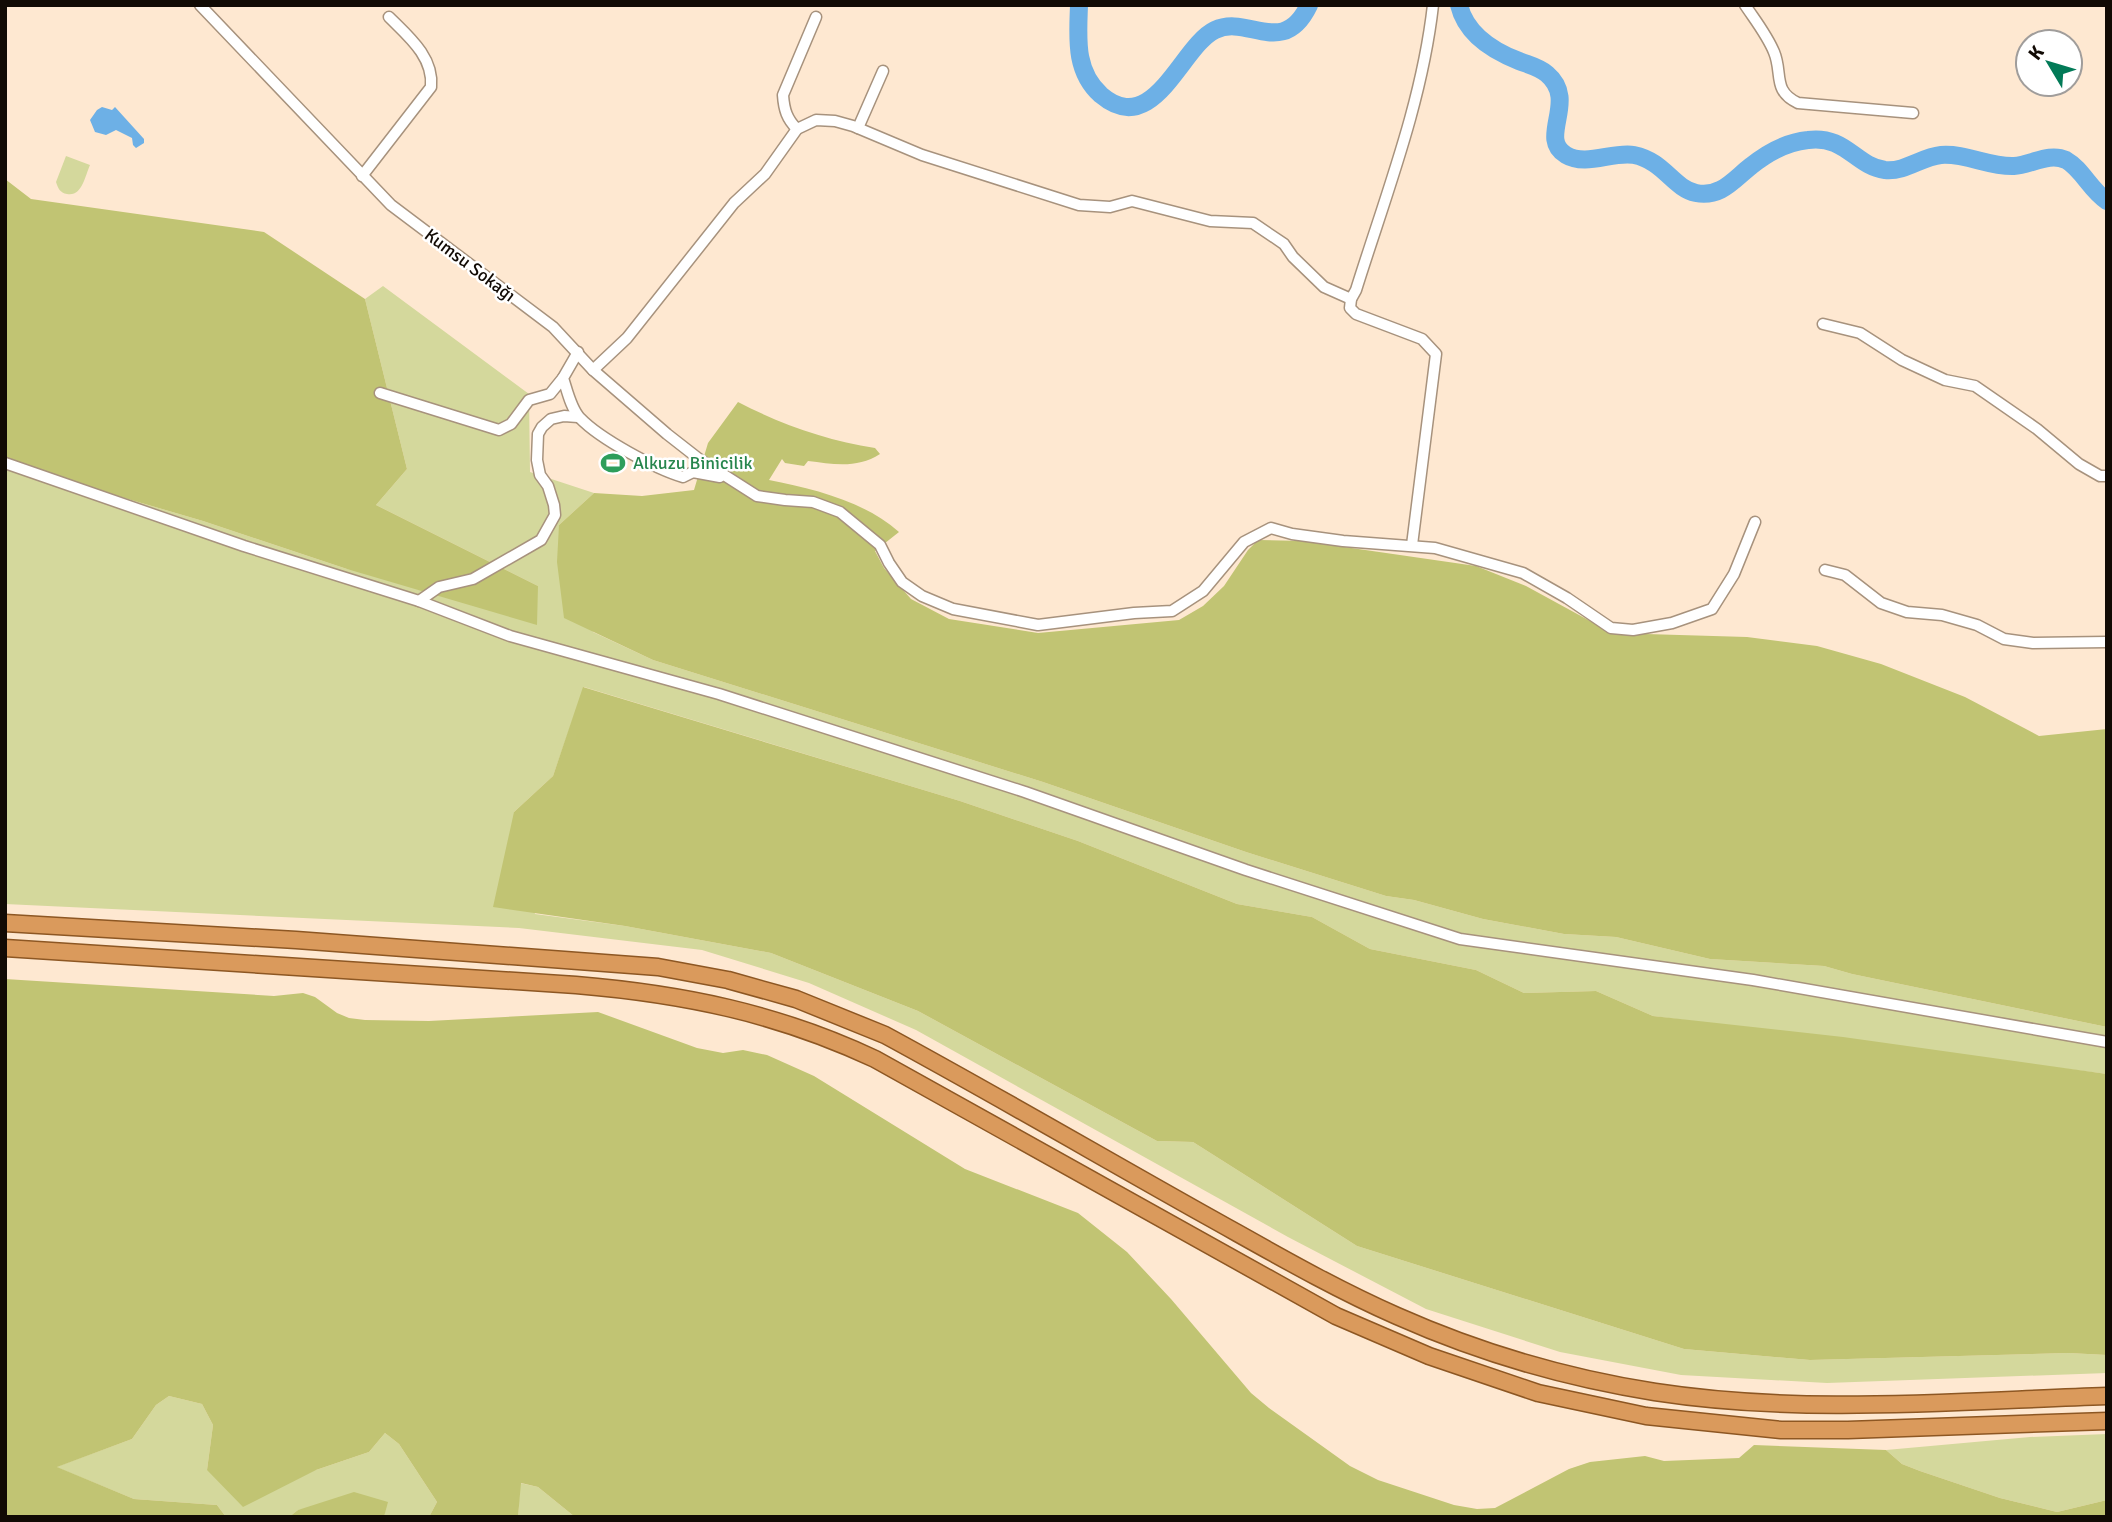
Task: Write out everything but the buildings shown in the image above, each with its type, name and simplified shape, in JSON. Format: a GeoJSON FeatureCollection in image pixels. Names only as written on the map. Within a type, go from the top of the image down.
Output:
{"type":"FeatureCollection","features":[{"type":"Feature","properties":{"kind":"highway"},"geometry":{"type":"LineString","coordinates":[[5,923],[620,962],[716,977],[796,999],[884,1035],[1342,1290],[1397,1316],[1520,1361],[1566,1374],[1655,1392],[1760,1403],[1848,1405],[2107,1396]]}},
{"type":"Feature","properties":{"kind":"highway"},"geometry":{"type":"LineString","coordinates":[[5,948],[600,987],[675,996],[729,1007],[809,1031],[875,1059],[1336,1316],[1429,1356],[1538,1392],[1646,1416],[1781,1430],[2107,1421]]}},
{"type":"Feature","properties":{"kind":"street","name":"Kumsu Sokağı"},"geometry":{"type":"LineString","coordinates":[[200,5],[390,205],[553,327],[593,370],[667,434],[730,480]]}},
{"type":"Feature","properties":{"kind":"street"},"geometry":{"type":"LineString","coordinates":[[1412,545],[1436,354],[1422,339],[1356,314],[1350,309],[1411,117],[1430,35],[1433,5]]}},
{"type":"Feature","properties":{"kind":"street"},"geometry":{"type":"LineString","coordinates":[[1745,5],[1775,54],[1782,90],[1786,97],[1798,103],[1913,113]]}},
{"type":"Feature","properties":{"kind":"street"},"geometry":{"type":"LineString","coordinates":[[362,176],[431,87],[432,76],[427,61],[412,39],[388,17]]}},
{"type":"Feature","properties":{"kind":"street"},"geometry":{"type":"LineString","coordinates":[[797,129],[788,120],[783,95],[816,18]]}},
{"type":"Feature","properties":{"kind":"street"},"geometry":{"type":"LineString","coordinates":[[858,128],[883,71]]}},
{"type":"Feature","properties":{"kind":"street"},"geometry":{"type":"LineString","coordinates":[[593,370],[627,338],[734,203],[765,174],[797,129],[816,120],[835,121],[858,128],[922,155],[1079,205],[1110,207],[1132,201],[1210,221],[1253,223],[1284,244],[1293,257],[1324,287],[1351,299]]}},
{"type":"Feature","properties":{"kind":"street"},"geometry":{"type":"LineString","coordinates":[[1823,324],[1860,333],[1902,360],[1945,380],[1975,386],[2037,429],[2079,464],[2100,476],[2107,476]]}},
{"type":"Feature","properties":{"kind":"street"},"geometry":{"type":"LineString","coordinates":[[380,393],[499,430],[511,424],[530,400],[550,394],[578,352]]}},
{"type":"Feature","properties":{"kind":"street"},"geometry":{"type":"LineString","coordinates":[[563,378],[578,416],[609,439],[670,473],[683,477],[693,472],[711,474],[730,480],[757,496],[813,502],[840,512],[880,545],[902,582],[922,596],[953,609],[1038,625],[1172,611],[1203,590],[1244,542],[1271,528],[1292,534],[1343,541],[1435,548],[1523,573],[1567,598],[1611,628],[1633,630],[1672,623],[1712,609],[1734,574],[1755,522]]}},
{"type":"Feature","properties":{"kind":"street"},"geometry":{"type":"LineString","coordinates":[[419,601],[439,587],[472,579],[541,540],[555,515],[548,486],[540,475],[537,460],[538,434],[551,419],[578,416]]}},
{"type":"Feature","properties":{"kind":"street"},"geometry":{"type":"LineString","coordinates":[[5,463],[244,546],[419,601],[510,636],[719,694],[1012,788],[1246,870],[1460,939],[1753,980],[2107,1042]]}},
{"type":"Feature","properties":{"kind":"street"},"geometry":{"type":"LineString","coordinates":[[1825,570],[1845,575],[1881,603],[1907,612],[1942,615],[1977,625],[2004,639],[2033,643],[2107,642]]}},
{"type":"Feature","properties":{"kind":"green space"},"geometry":{"type":"Polygon","coordinates":[[[66,156],[90,165],[80,189],[72,194],[61,191],[56,182],[66,156]]]}},
{"type":"Feature","properties":{"kind":"green space"},"geometry":{"type":"Polygon","coordinates":[[[5,179],[31,199],[264,232],[365,299],[407,469],[376,505],[538,586],[537,625],[347,569],[203,521],[5,463],[5,179]]]}},
{"type":"Feature","properties":{"kind":"green space"},"geometry":{"type":"Polygon","coordinates":[[[383,286],[529,394],[530,472],[594,493],[559,525],[593,632],[653,660],[1043,782],[1246,852],[1386,896],[1414,900],[1483,919],[1564,934],[1616,937],[1710,959],[1824,966],[2107,1027],[2107,1074],[1653,1016],[1596,991],[1524,993],[1476,970],[1370,949],[1312,917],[1237,904],[1078,841],[960,801],[584,687],[553,776],[514,812],[535,914],[625,926],[771,953],[918,1011],[1157,1141],[1193,1142],[1357,1246],[1684,1349],[1810,1360],[2068,1353],[2107,1355],[2107,1373],[1827,1383],[1681,1375],[1560,1352],[1426,1309],[1288,1237],[916,1030],[809,983],[702,950],[519,928],[5,904],[5,463],[203,521],[347,569],[538,586],[376,505],[407,469],[365,299],[383,286]]]}},
{"type":"Feature","properties":{"kind":"green space"},"geometry":{"type":"Polygon","coordinates":[[[738,402],[805,431],[875,448],[880,454],[854,464],[808,461],[804,466],[785,463],[782,459],[769,480],[838,498],[885,521],[899,532],[875,551],[884,568],[911,599],[949,619],[1038,633],[1179,620],[1203,606],[1224,586],[1258,540],[1303,541],[1476,566],[1526,586],[1612,633],[1747,637],[1817,646],[1881,664],[1965,697],[2039,736],[2107,729],[2107,1027],[1824,966],[1710,959],[1616,937],[1564,934],[1483,919],[1414,900],[1386,896],[1246,852],[1043,782],[653,660],[564,618],[557,562],[559,525],[594,493],[642,496],[694,490],[708,443],[738,402]]]}},
{"type":"Feature","properties":{"kind":"green space"},"geometry":{"type":"Polygon","coordinates":[[[583,687],[960,801],[1078,841],[1237,904],[1312,917],[1370,949],[1476,970],[1524,993],[1596,991],[1653,1016],[1843,1037],[2107,1074],[2107,1355],[2068,1353],[1810,1360],[1684,1349],[1357,1246],[1193,1142],[1157,1141],[918,1011],[771,953],[625,926],[493,907],[514,812],[553,776],[583,687]]]}},
{"type":"Feature","properties":{"kind":"green space"},"geometry":{"type":"Polygon","coordinates":[[[5,979],[274,996],[303,993],[315,997],[337,1013],[365,1020],[429,1021],[598,1012],[697,1048],[723,1053],[743,1050],[767,1055],[814,1076],[965,1169],[1078,1213],[1127,1252],[1251,1393],[1269,1408],[1350,1466],[1378,1480],[1454,1505],[1477,1509],[1495,1508],[1569,1469],[1590,1462],[1645,1456],[1664,1461],[1739,1458],[1754,1445],[1886,1450],[1902,1464],[1920,1471],[2000,1498],[2057,1512],[2107,1500],[2107,1517],[575,1517],[538,1487],[521,1483],[518,1517],[429,1517],[437,1502],[399,1444],[385,1433],[369,1452],[316,1470],[243,1507],[207,1470],[213,1425],[202,1404],[169,1396],[156,1405],[132,1439],[57,1467],[134,1499],[217,1505],[226,1517],[5,1517],[5,979]]]}},
{"type":"Feature","properties":{"kind":"green space"},"geometry":{"type":"Polygon","coordinates":[[[169,1396],[202,1404],[213,1425],[207,1470],[316,1470],[369,1452],[385,1433],[399,1444],[437,1502],[429,1517],[384,1517],[387,1502],[298,1510],[289,1517],[226,1517],[217,1505],[134,1499],[56,1467],[132,1439],[156,1405],[169,1396]]]}},
{"type":"Feature","properties":{"kind":"green space"},"geometry":{"type":"Polygon","coordinates":[[[2107,1434],[2107,1500],[2057,1512],[2000,1498],[1920,1471],[1902,1464],[1886,1450],[2030,1437],[2107,1434]]]}},
{"type":"Feature","properties":{"kind":"green space"},"geometry":{"type":"Polygon","coordinates":[[[520,1483],[538,1487],[575,1517],[518,1517],[520,1483]]]}},
{"type":"Feature","properties":{"kind":"green space"},"geometry":{"type":"Polygon","coordinates":[[[354,1492],[388,1502],[384,1517],[289,1517],[298,1510],[354,1492]]]}},
{"type":"Feature","properties":{"kind":"water"},"geometry":{"type":"Polygon","coordinates":[[[102,107],[112,110],[115,107],[144,139],[144,143],[136,148],[132,138],[116,130],[106,135],[95,132],[90,120],[102,107]]]}},
{"type":"Feature","properties":{"kind":"waterway"},"geometry":{"type":"LineString","coordinates":[[1079,5],[1079,53],[1086,75],[1101,95],[1120,106],[1136,106],[1151,98],[1203,39],[1215,30],[1240,27],[1277,32],[1288,29],[1299,21],[1309,5]]}},
{"type":"Feature","properties":{"kind":"waterway"},"geometry":{"type":"LineString","coordinates":[[1459,5],[1468,25],[1490,47],[1541,70],[1556,85],[1559,107],[1555,139],[1558,148],[1574,158],[1582,160],[1634,155],[1661,168],[1688,190],[1705,194],[1720,190],[1771,153],[1793,143],[1808,140],[1832,142],[1866,163],[1885,170],[1900,169],[1941,155],[2005,166],[2053,157],[2072,164],[2107,201]]}},
{"type":"Feature","properties":{"kind":"place","name":"Alkuzu Binicilik"},"geometry":{"type":"Point","coordinates":[613,463]}}]}
